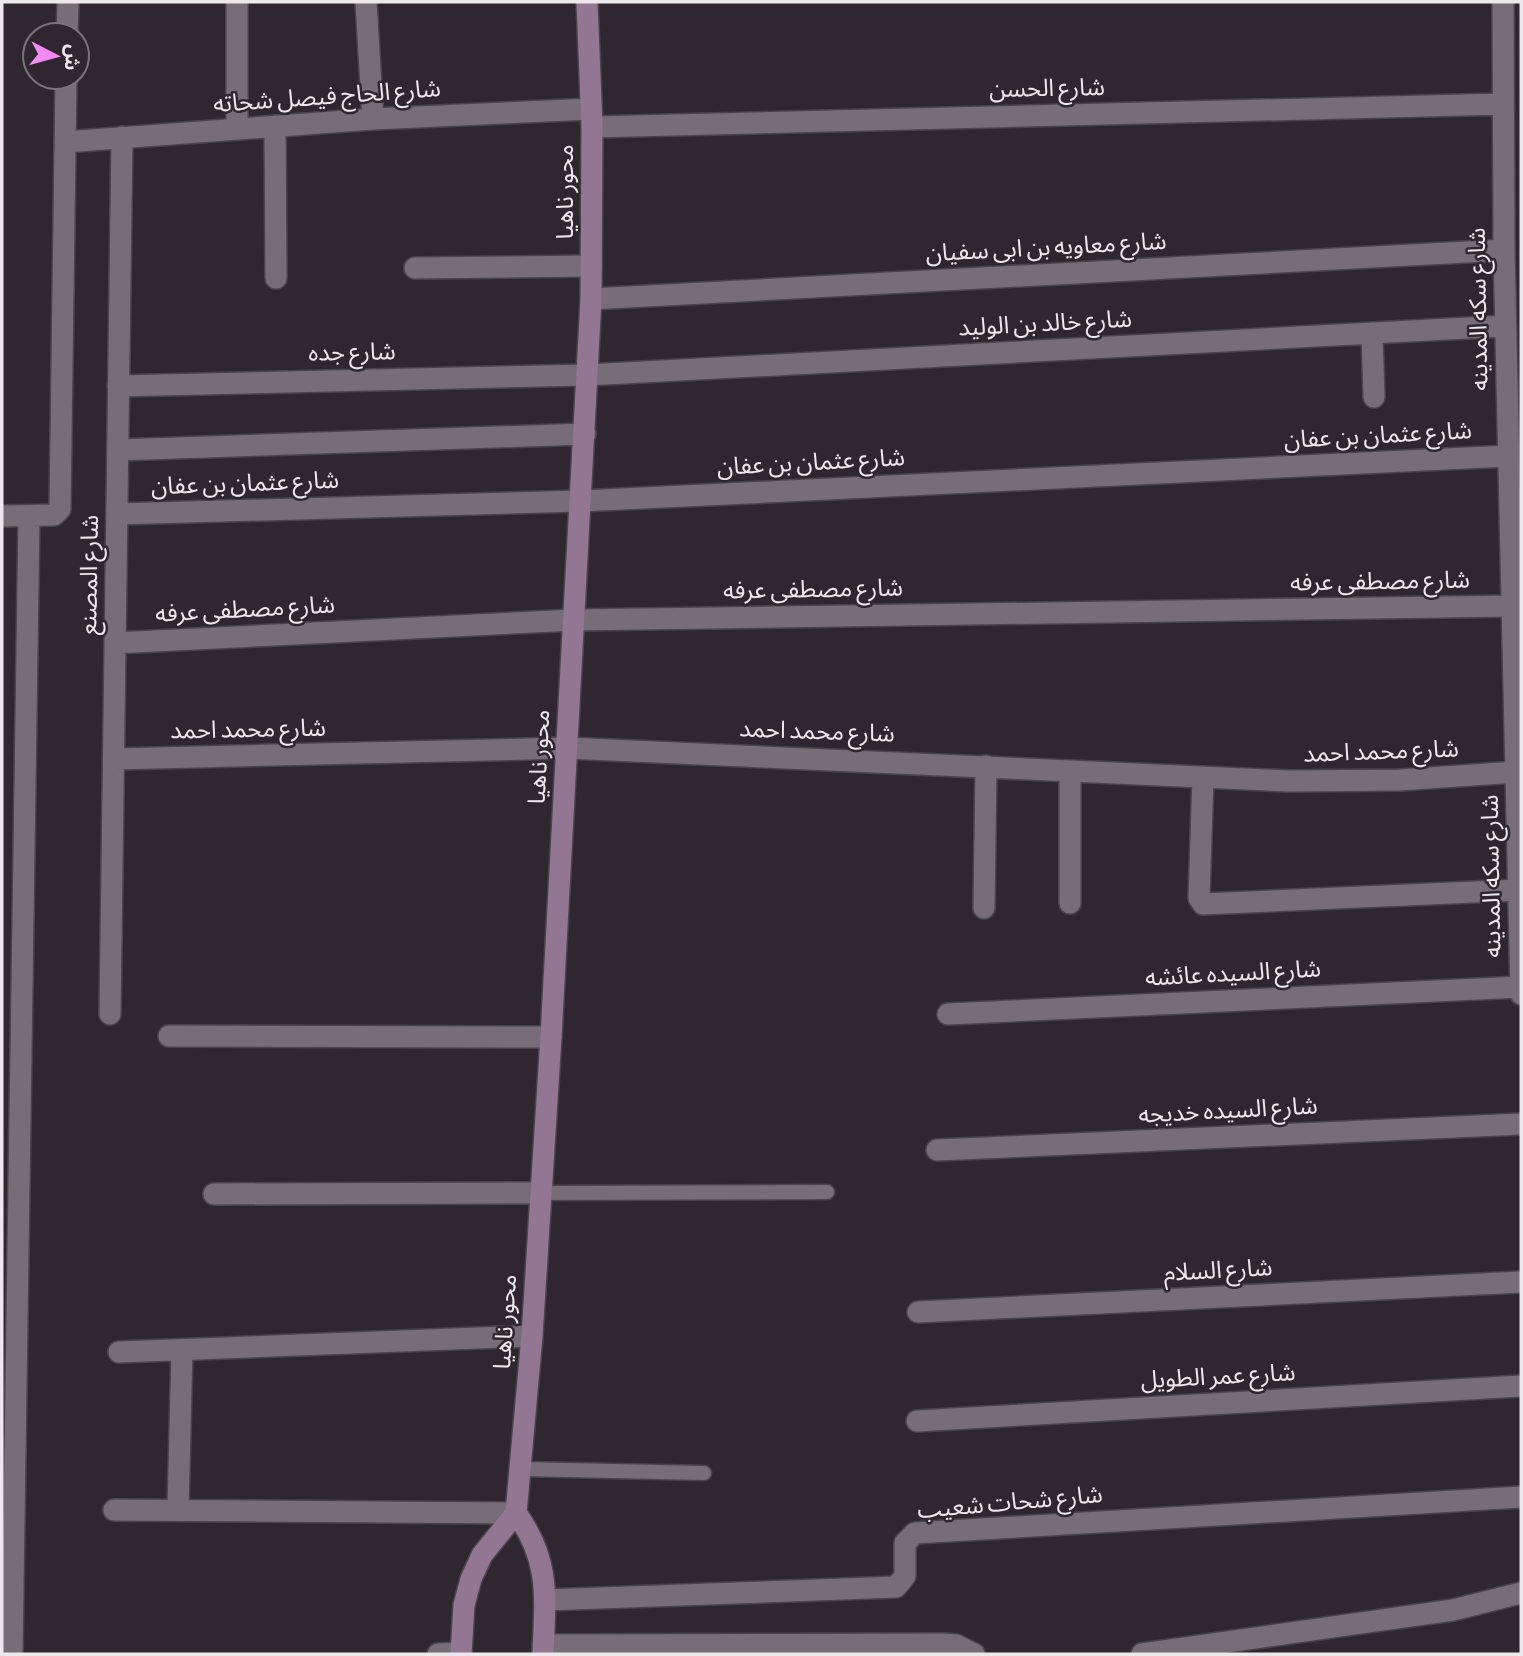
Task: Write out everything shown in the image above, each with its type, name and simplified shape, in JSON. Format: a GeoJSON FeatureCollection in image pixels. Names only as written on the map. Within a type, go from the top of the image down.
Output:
{"type":"FeatureCollection","features":[{"type":"Feature","properties":{"kind":"main road","name":"محور ناهيا"},"geometry":{"type":"LineString","coordinates":[[516,1513],[532,1336],[585,434],[592,266],[592,118],[587,2]]}},
{"type":"Feature","properties":{"kind":"main road"},"geometry":{"type":"LineString","coordinates":[[461,1653],[464,1605],[471,1579],[482,1555],[516,1513],[539,1554],[544,1577],[543,1650]]}},
{"type":"Feature","properties":{"kind":"street"},"geometry":{"type":"LineString","coordinates":[[67,21],[68,2]]}},
{"type":"Feature","properties":{"kind":"street"},"geometry":{"type":"LineString","coordinates":[[237,2],[237,128]]}},
{"type":"Feature","properties":{"kind":"street"},"geometry":{"type":"LineString","coordinates":[[366,2],[373,119]]}},
{"type":"Feature","properties":{"kind":"street","name":"شارع سكه المدينه"},"geometry":{"type":"LineString","coordinates":[[1503,2],[1505,326],[1508,456],[1515,496],[1516,566],[1512,606],[1518,727],[1516,772],[1521,994]]}},
{"type":"Feature","properties":{"kind":"street"},"geometry":{"type":"LineString","coordinates":[[2,516],[54,515],[60,506],[66,91]]}},
{"type":"Feature","properties":{"kind":"street","name":"شارع الحسن"},"geometry":{"type":"LineString","coordinates":[[592,118],[1503,104]]}},
{"type":"Feature","properties":{"kind":"street","name":"شارع الحاج فيصل شحاته"},"geometry":{"type":"LineString","coordinates":[[65,142],[373,119],[592,118]]}},
{"type":"Feature","properties":{"kind":"street"},"geometry":{"type":"LineString","coordinates":[[275,126],[276,278]]}},
{"type":"Feature","properties":{"kind":"street","name":"شارع المصنع"},"geometry":{"type":"LineString","coordinates":[[110,1014],[122,137]]}},
{"type":"Feature","properties":{"kind":"street","name":"شارع معاويه بن ابى سفيان"},"geometry":{"type":"LineString","coordinates":[[591,299],[1504,250]]}},
{"type":"Feature","properties":{"kind":"street"},"geometry":{"type":"LineString","coordinates":[[415,268],[592,266]]}},
{"type":"Feature","properties":{"kind":"street","name":"شارع خالد بن الوليد"},"geometry":{"type":"LineString","coordinates":[[587,375],[1505,326]]}},
{"type":"Feature","properties":{"kind":"street"},"geometry":{"type":"LineString","coordinates":[[1372,333],[1374,397]]}},
{"type":"Feature","properties":{"kind":"street","name":"شارع جده"},"geometry":{"type":"LineString","coordinates":[[118,386],[587,375]]}},
{"type":"Feature","properties":{"kind":"street"},"geometry":{"type":"LineString","coordinates":[[118,450],[585,434]]}},
{"type":"Feature","properties":{"kind":"street","name":"شارع عثمان بن عفان"},"geometry":{"type":"LineString","coordinates":[[117,514],[581,501],[1508,456]]}},
{"type":"Feature","properties":{"kind":"street"},"geometry":{"type":"LineString","coordinates":[[12,1654],[29,517]]}},
{"type":"Feature","properties":{"kind":"street","name":"شارع مصطفى عرفه"},"geometry":{"type":"LineString","coordinates":[[115,643],[574,620],[1512,606]]}},
{"type":"Feature","properties":{"kind":"street","name":"شارع محمد احمد"},"geometry":{"type":"LineString","coordinates":[[115,759],[567,748],[1345,782],[1516,772]]}},
{"type":"Feature","properties":{"kind":"street"},"geometry":{"type":"LineString","coordinates":[[984,908],[986,766]]}},
{"type":"Feature","properties":{"kind":"street"},"geometry":{"type":"LineString","coordinates":[[1070,772],[1070,903]]}},
{"type":"Feature","properties":{"kind":"street"},"geometry":{"type":"LineString","coordinates":[[1203,777],[1199,898],[1203,904],[1520,876]]}},
{"type":"Feature","properties":{"kind":"street","name":"شارع السيده عائشه"},"geometry":{"type":"LineString","coordinates":[[948,1014],[1521,987]]}},
{"type":"Feature","properties":{"kind":"street"},"geometry":{"type":"LineString","coordinates":[[169,1036],[551,1037]]}},
{"type":"Feature","properties":{"kind":"street","name":"شارع السيده خديجه"},"geometry":{"type":"LineString","coordinates":[[937,1150],[1521,1124]]}},
{"type":"Feature","properties":{"kind":"street"},"geometry":{"type":"LineString","coordinates":[[214,1194],[541,1193]]}},
{"type":"Feature","properties":{"kind":"street","name":"شارع السلام"},"geometry":{"type":"LineString","coordinates":[[918,1312],[1521,1282]]}},
{"type":"Feature","properties":{"kind":"street"},"geometry":{"type":"LineString","coordinates":[[119,1352],[532,1336]]}},
{"type":"Feature","properties":{"kind":"street"},"geometry":{"type":"LineString","coordinates":[[178,1509],[182,1350]]}},
{"type":"Feature","properties":{"kind":"street","name":"شارع عمر الطويل"},"geometry":{"type":"LineString","coordinates":[[917,1422],[1521,1385]]}},
{"type":"Feature","properties":{"kind":"street","name":"شارع شحات شعيب"},"geometry":{"type":"LineString","coordinates":[[545,1600],[896,1587],[905,1576],[905,1543],[915,1533],[1521,1497]]}},
{"type":"Feature","properties":{"kind":"street"},"geometry":{"type":"LineString","coordinates":[[114,1510],[516,1513]]}},
{"type":"Feature","properties":{"kind":"street"},"geometry":{"type":"LineString","coordinates":[[1142,1654],[1453,1610],[1521,1593]]}},
{"type":"Feature","properties":{"kind":"street"},"geometry":{"type":"LineString","coordinates":[[543,1650],[944,1644],[967,1648],[974,1654]]}},
{"type":"Feature","properties":{"kind":"street"},"geometry":{"type":"LineString","coordinates":[[438,1654],[461,1653]]}},
{"type":"Feature","properties":{"kind":"lane"},"geometry":{"type":"LineString","coordinates":[[541,1193],[827,1192]]}},
{"type":"Feature","properties":{"kind":"lane"},"geometry":{"type":"LineString","coordinates":[[520,1469],[704,1473]]}}]}
